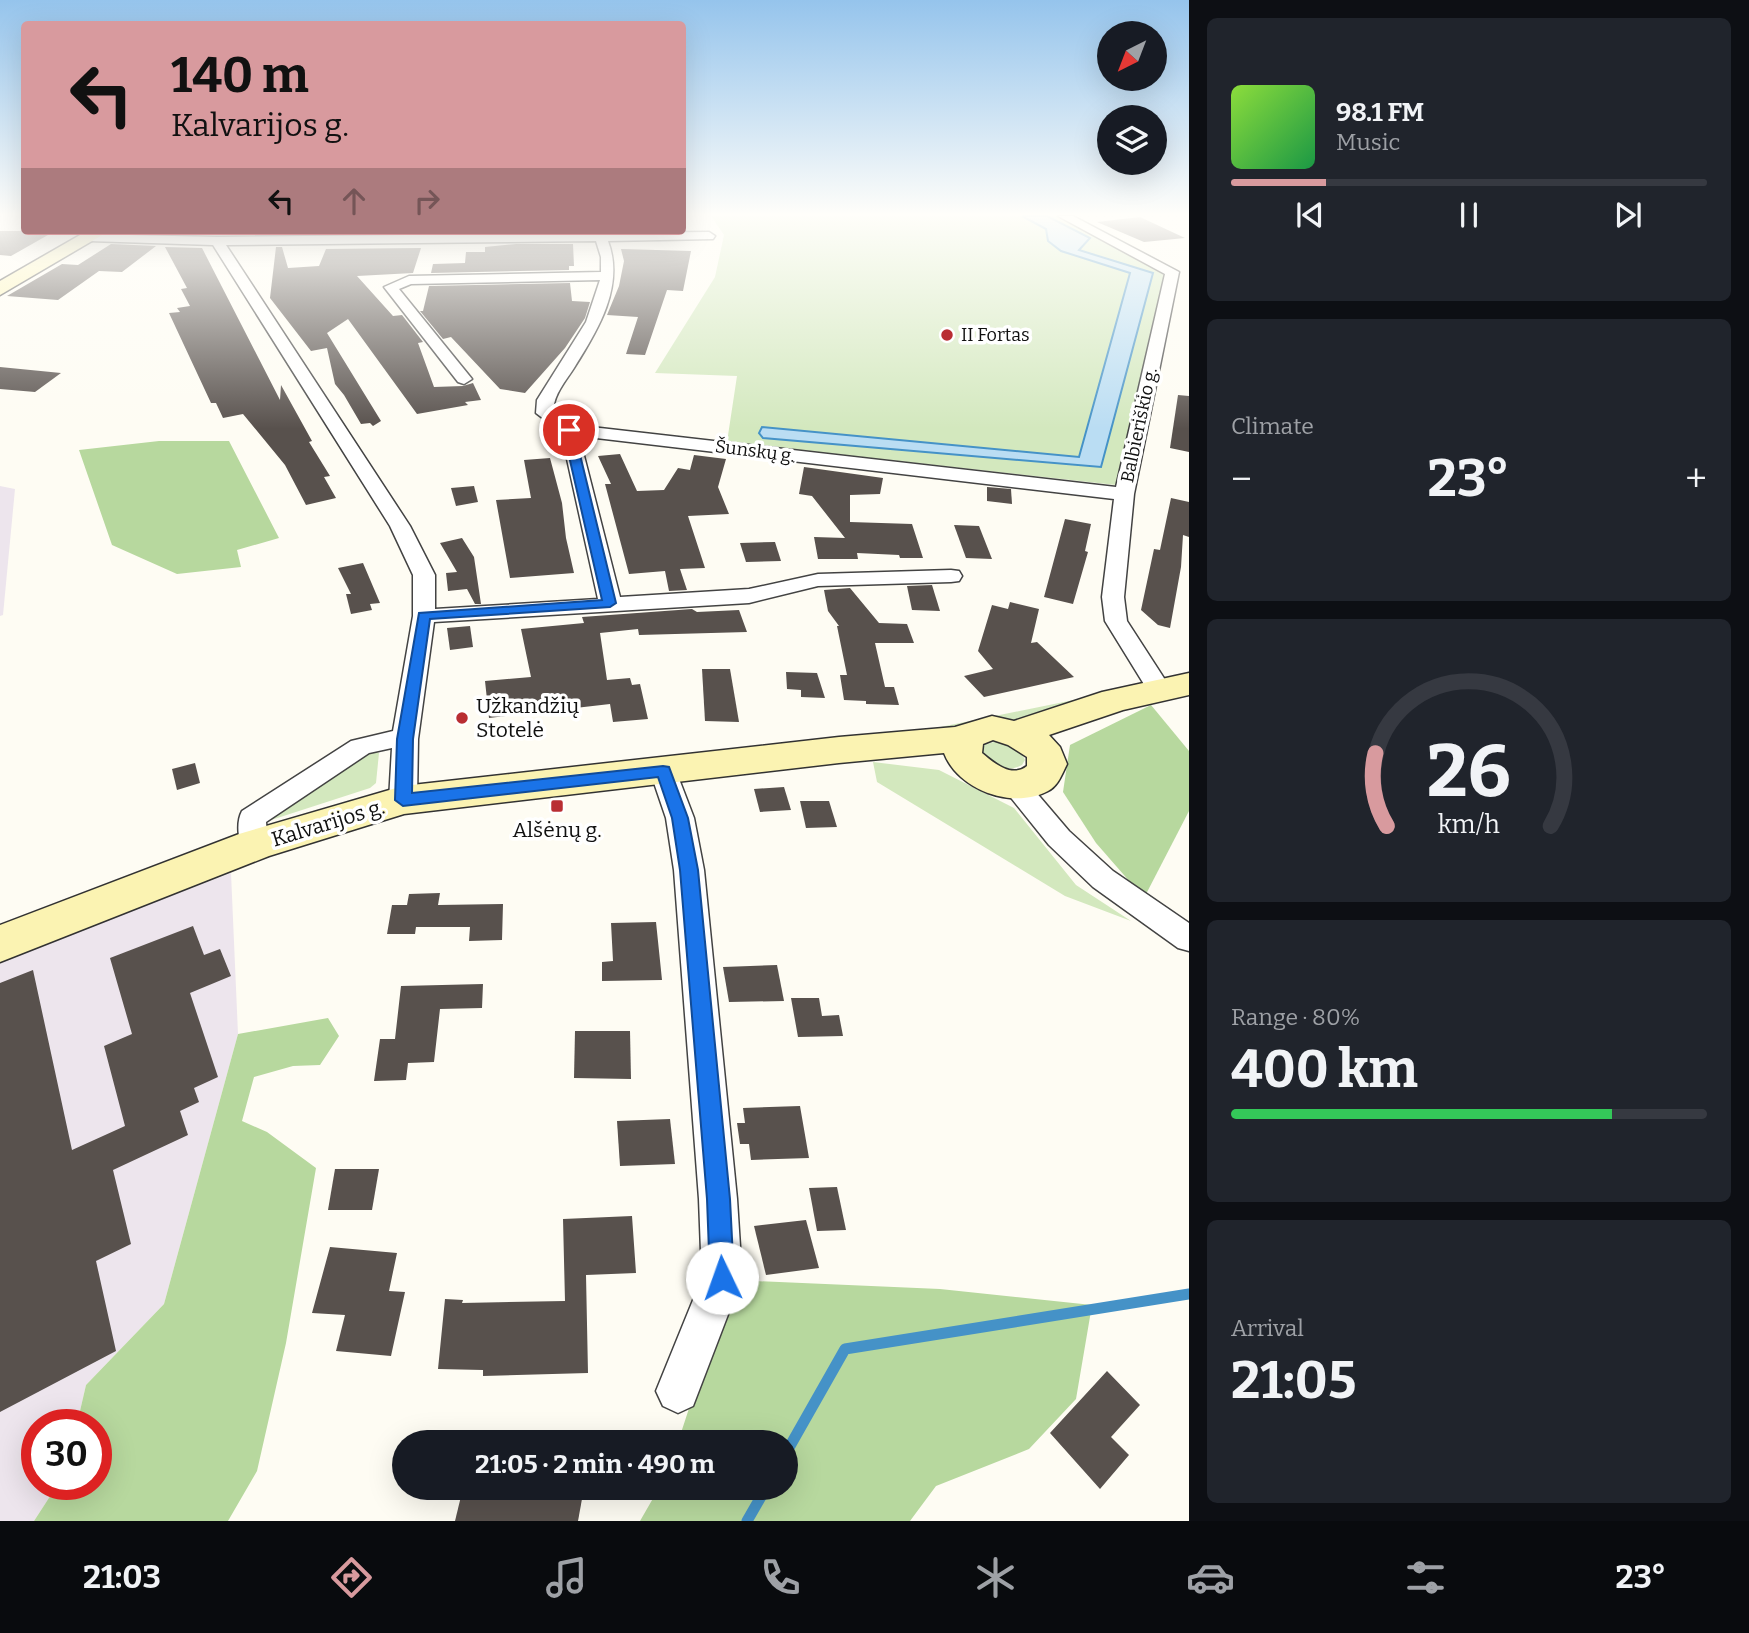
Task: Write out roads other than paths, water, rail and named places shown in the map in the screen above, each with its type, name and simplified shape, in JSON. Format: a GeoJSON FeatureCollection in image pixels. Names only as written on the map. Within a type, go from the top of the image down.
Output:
{"type":"FeatureCollection","features":[{"type":"Feature","properties":{"kind":"main road"},"geometry":{"type":"LineString","coordinates":[[1028,763],[992,728],[980,730],[966,751],[987,778],[1028,763],[1057,738],[1115,700],[1174,687]]}},
{"type":"Feature","properties":{"kind":"main road","name":"Kalvarijos g."},"geometry":{"type":"LineString","coordinates":[[0,944],[254,845],[403,800],[839,750],[936,757],[966,751]]}},
{"type":"Feature","properties":{"kind":"street"},"geometry":{"type":"LineString","coordinates":[[247,287],[400,526],[424,575],[424,616],[405,739],[403,800]]}},
{"type":"Feature","properties":{"kind":"street"},"geometry":{"type":"LineString","coordinates":[[392,287],[464,379]]}},
{"type":"Feature","properties":{"kind":"street"},"geometry":{"type":"LineString","coordinates":[[605,287],[593,325],[545,400],[544,413],[569,430],[610,603]]}},
{"type":"Feature","properties":{"kind":"street","name":"Balbieriškio g."},"geometry":{"type":"LineString","coordinates":[[1169,287],[1124,494],[1113,597],[1116,621],[1174,687]]}},
{"type":"Feature","properties":{"kind":"street","name":"Šunskų g."},"geometry":{"type":"LineString","coordinates":[[569,430],[1124,494]]}},
{"type":"Feature","properties":{"kind":"street"},"geometry":{"type":"LineString","coordinates":[[424,616],[749,596],[818,580],[951,576]]}},
{"type":"Feature","properties":{"kind":"street"},"geometry":{"type":"LineString","coordinates":[[254,845],[252,818],[360,747],[386,740],[405,739]]}},
{"type":"Feature","properties":{"kind":"street"},"geometry":{"type":"LineString","coordinates":[[1028,763],[1059,838],[1103,879],[1189,939]]}},
{"type":"Feature","properties":{"kind":"street"},"geometry":{"type":"LineString","coordinates":[[663,771],[680,818],[689,870],[718,1199],[722,1278],[678,1391]]}},
{"type":"Feature","properties":{"kind":"water"},"geometry":{"type":"Polygon","coordinates":[[[1126,287],[1149,287],[1101,467],[763,438],[759,433],[762,427],[1079,457],[1126,287]]]}},
{"type":"Feature","properties":{"kind":"waterway"},"geometry":{"type":"LineString","coordinates":[[798,1432],[845,1349],[1189,1294]]}},
{"type":"Feature","properties":{"kind":"waterway"},"geometry":{"type":"LineString","coordinates":[[747,1521],[759,1500]]}},
{"type":"Feature","properties":{"kind":"place","name":"II Fortas"},"geometry":{"type":"Point","coordinates":[947,335]}},
{"type":"Feature","properties":{"kind":"place","name":"Užkandžių Stotelė"},"geometry":{"type":"Point","coordinates":[462,718]}},
{"type":"Feature","properties":{"kind":"place","name":"Alšėnų g."},"geometry":{"type":"Point","coordinates":[557,806]}}]}
